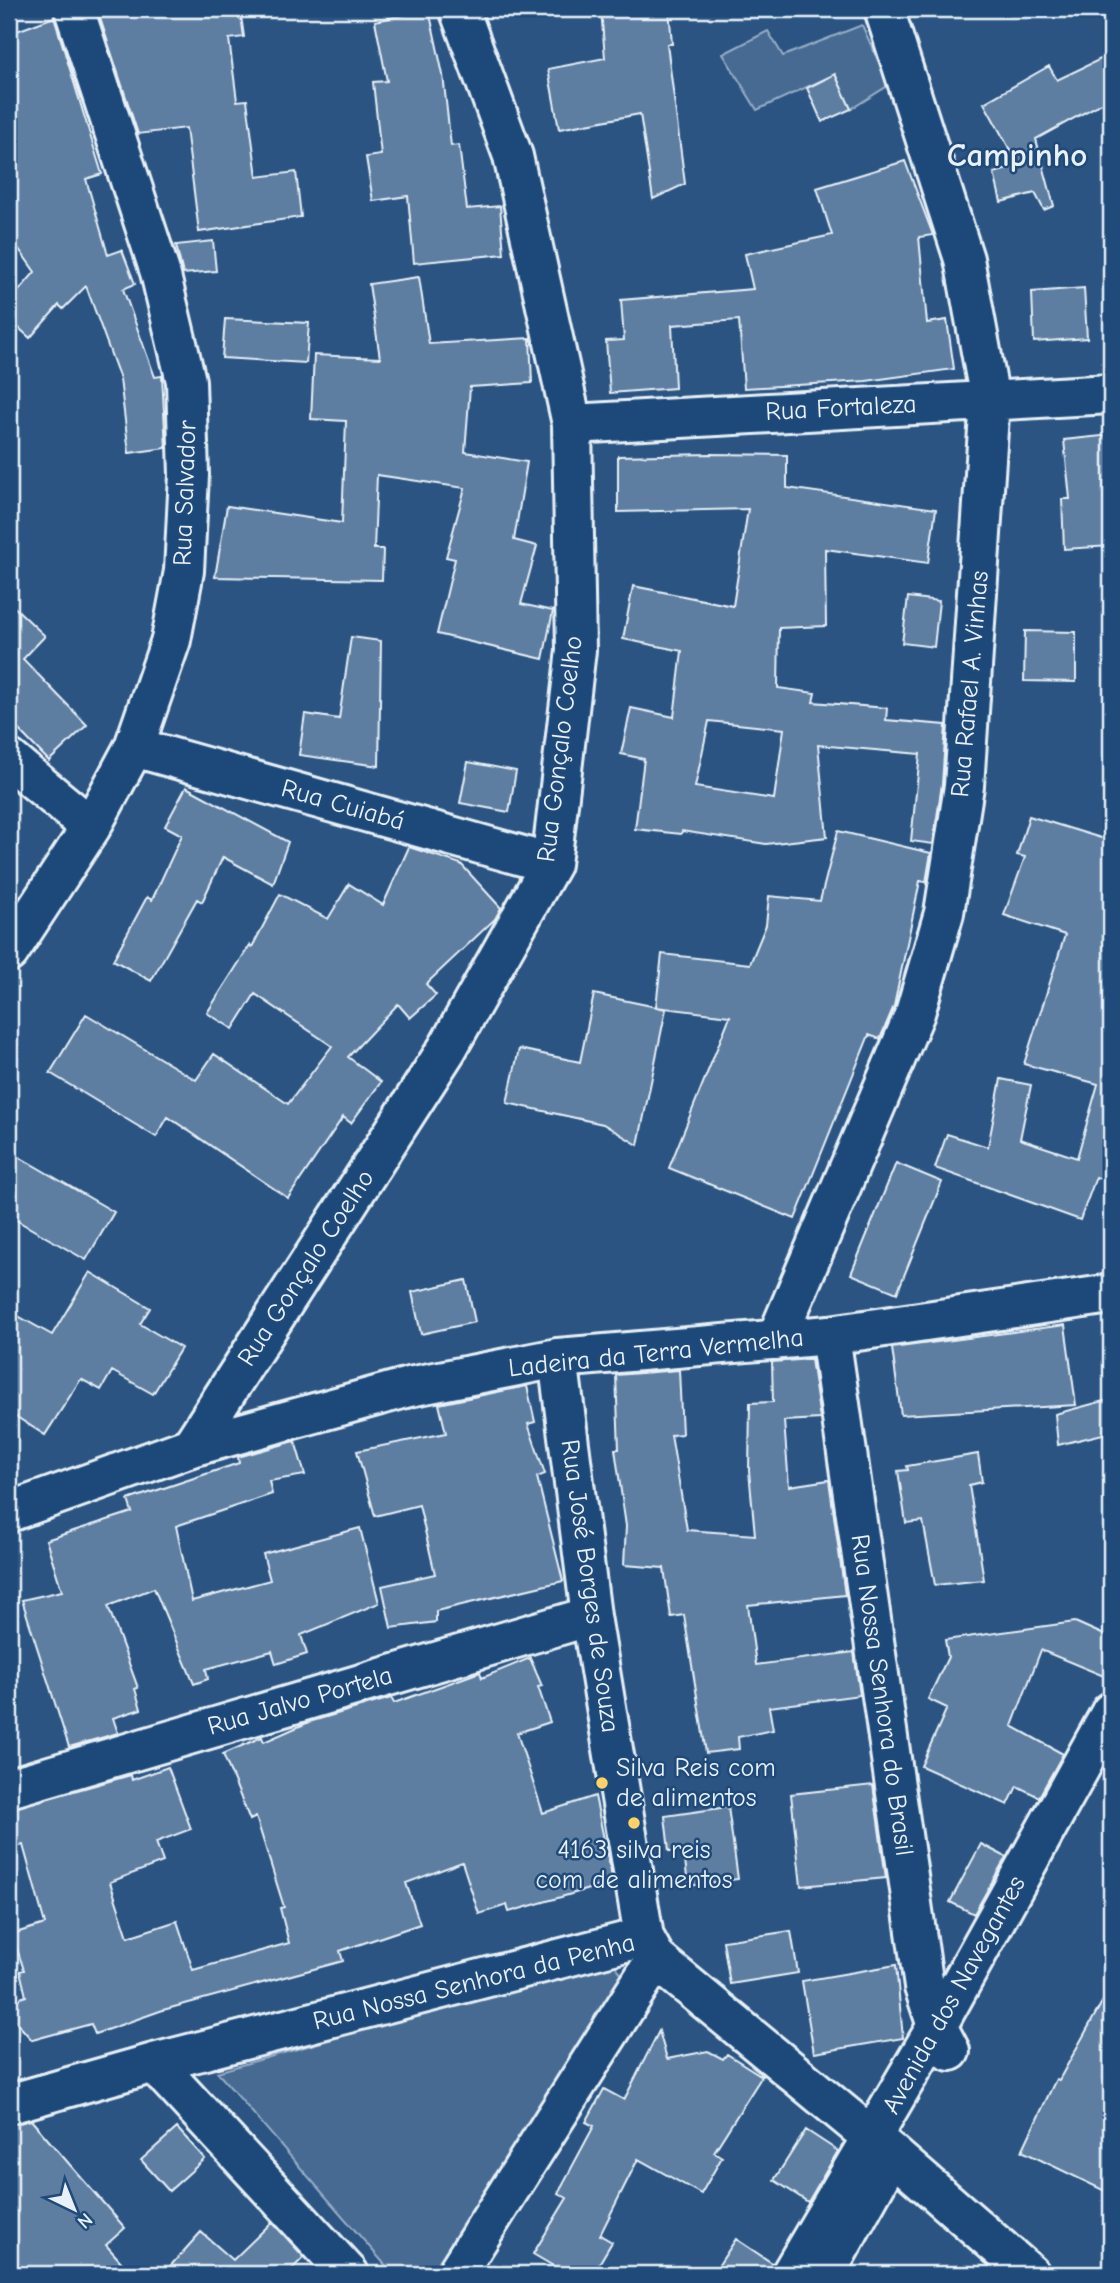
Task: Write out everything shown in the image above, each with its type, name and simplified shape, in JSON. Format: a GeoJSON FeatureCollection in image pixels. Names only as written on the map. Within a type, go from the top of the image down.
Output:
{"type":"FeatureCollection","features":[{"type":"Feature","properties":{"kind":"street","name":"Rua Salvador"},"geometry":{"type":"LineString","coordinates":[[9,951],[91,827],[134,747],[171,640],[184,571],[189,475],[186,381],[160,272],[74,9]]}},
{"type":"Feature","properties":{"kind":"street","name":"Rua Gonçalo Coelho"},"geometry":{"type":"LineString","coordinates":[[191,1447],[447,1049],[551,864],[576,650],[572,424],[513,156],[459,9]]}},
{"type":"Feature","properties":{"kind":"street","name":"Rua Rafael A. Vinhas"},"geometry":{"type":"LineString","coordinates":[[776,1340],[915,1013],[944,913],[964,786],[990,400],[964,259],[884,9]]}},
{"type":"Feature","properties":{"kind":"street","name":"Rua Fortaleza"},"geometry":{"type":"LineString","coordinates":[[572,424],[1111,394]]}},
{"type":"Feature","properties":{"kind":"street","name":"Rua Cuiabá"},"geometry":{"type":"LineString","coordinates":[[134,747],[551,864]]}},
{"type":"Feature","properties":{"kind":"street"},"geometry":{"type":"LineString","coordinates":[[9,759],[91,827]]}},
{"type":"Feature","properties":{"kind":"street","name":"Ladeira da Terra Vermelha"},"geometry":{"type":"LineString","coordinates":[[9,1512],[191,1447],[409,1387],[558,1358],[830,1335],[1111,1294]]}},
{"type":"Feature","properties":{"kind":"street","name":"Rua Nossa Senhora do Brasil"},"geometry":{"type":"LineString","coordinates":[[830,1335],[924,1987],[944,2038]]}},
{"type":"Feature","properties":{"kind":"street","name":"Rua José Borges de Souza"},"geometry":{"type":"LineString","coordinates":[[558,1358],[591,1616],[650,1948]]}},
{"type":"Feature","properties":{"kind":"street","name":"Rua Jalvo Portela"},"geometry":{"type":"LineString","coordinates":[[9,1788],[591,1616]]}},
{"type":"Feature","properties":{"kind":"street","name":"Avenida dos Navegantes"},"geometry":{"type":"LineString","coordinates":[[825,2274],[882,2147],[944,2038],[1111,1712]]}},
{"type":"Feature","properties":{"kind":"street","name":"Avenida dos Navegantes"},"geometry":{"type":"LineString","coordinates":[[944,2038],[987,1991],[1111,1765]]}},
{"type":"Feature","properties":{"kind":"street"},"geometry":{"type":"LineString","coordinates":[[456,2274],[650,1948]]}},
{"type":"Feature","properties":{"kind":"street","name":"Rua Nossa Senhora da Penha"},"geometry":{"type":"LineString","coordinates":[[9,2104],[154,2063],[650,1948],[1031,2274]]}},
{"type":"Feature","properties":{"kind":"street"},"geometry":{"type":"LineString","coordinates":[[154,2063],[349,2274]]}},
{"type":"Feature","properties":{"kind":"street","name":"Avenida dos Navegantes"},"geometry":{"type":"LineString","coordinates":[[792,2274],[882,2147]]}},
{"type":"Feature","properties":{"kind":"shaded area"},"geometry":{"type":"Polygon","coordinates":[[[862,25],[889,85],[851,109],[835,74],[757,110],[723,54],[768,31],[783,56],[862,25]]]}},
{"type":"Feature","properties":{"kind":"shaded area"},"geometry":{"type":"Polygon","coordinates":[[[612,1959],[623,1977],[437,2274],[393,2274],[217,2072],[612,1959]]]}},
{"type":"Feature","properties":{"kind":"building"},"geometry":{"type":"Polygon","coordinates":[[[97,9],[240,9],[244,37],[229,39],[237,101],[247,100],[257,177],[296,172],[301,217],[199,232],[186,128],[138,134],[97,9]]]}},
{"type":"Feature","properties":{"kind":"building"},"geometry":{"type":"Polygon","coordinates":[[[601,9],[669,9],[672,44],[667,44],[685,184],[653,199],[640,114],[559,129],[548,69],[605,58],[601,9]]]}},
{"type":"Feature","properties":{"kind":"building"},"geometry":{"type":"Polygon","coordinates":[[[429,10],[443,75],[451,146],[459,145],[467,209],[500,206],[504,254],[414,263],[408,196],[373,201],[366,157],[381,155],[373,82],[387,81],[375,21],[429,10]]]}},
{"type":"Feature","properties":{"kind":"building"},"geometry":{"type":"Polygon","coordinates":[[[54,17],[102,174],[86,179],[108,255],[122,250],[135,284],[123,289],[155,377],[162,376],[166,448],[129,453],[120,379],[86,286],[63,309],[59,305],[30,338],[9,319],[9,302],[35,272],[9,235],[9,34],[54,17]]]}},
{"type":"Feature","properties":{"kind":"building"},"geometry":{"type":"Polygon","coordinates":[[[1111,54],[1111,98],[1036,139],[1054,206],[1044,210],[1035,193],[1001,202],[994,173],[1019,166],[984,103],[1049,66],[1057,80],[1111,54]]]}},
{"type":"Feature","properties":{"kind":"building"},"geometry":{"type":"Polygon","coordinates":[[[835,74],[851,109],[822,122],[807,88],[835,74]]]}},
{"type":"Feature","properties":{"kind":"building"},"geometry":{"type":"Polygon","coordinates":[[[905,161],[933,235],[919,237],[927,323],[947,320],[954,369],[866,381],[744,388],[739,320],[672,325],[675,388],[610,393],[606,341],[624,340],[621,300],[753,289],[745,254],[832,235],[817,188],[905,161]]]}},
{"type":"Feature","properties":{"kind":"building"},"geometry":{"type":"Polygon","coordinates":[[[213,241],[216,271],[183,274],[176,245],[213,241]]]}},
{"type":"Feature","properties":{"kind":"building"},"geometry":{"type":"Polygon","coordinates":[[[419,277],[429,344],[530,338],[532,383],[470,387],[465,452],[527,462],[514,540],[537,546],[521,604],[553,611],[543,659],[437,634],[455,559],[446,557],[465,488],[377,475],[374,549],[383,549],[382,580],[215,577],[227,506],[342,523],[346,421],[311,419],[314,355],[380,358],[369,284],[419,277]]]}},
{"type":"Feature","properties":{"kind":"building"},"geometry":{"type":"Polygon","coordinates":[[[1084,288],[1087,338],[1034,342],[1032,292],[1084,288]]]}},
{"type":"Feature","properties":{"kind":"building"},"geometry":{"type":"Polygon","coordinates":[[[225,319],[309,323],[306,363],[222,358],[225,319]]]}},
{"type":"Feature","properties":{"kind":"building"},"geometry":{"type":"Polygon","coordinates":[[[1111,435],[1111,546],[1064,549],[1062,499],[1070,499],[1064,440],[1111,435]]]}},
{"type":"Feature","properties":{"kind":"building"},"geometry":{"type":"Polygon","coordinates":[[[787,455],[787,488],[936,509],[928,563],[825,549],[826,626],[779,628],[778,688],[815,693],[813,702],[887,708],[886,720],[946,725],[942,784],[933,844],[911,841],[920,754],[818,745],[827,837],[766,844],[682,831],[681,834],[635,829],[644,759],[621,754],[631,708],[674,717],[682,651],[623,639],[633,586],[733,606],[748,509],[618,512],[618,456],[787,455]],[[709,721],[695,787],[774,799],[784,729],[709,721]]]}},
{"type":"Feature","properties":{"kind":"building"},"geometry":{"type":"Polygon","coordinates":[[[908,597],[939,601],[934,647],[902,643],[908,597]]]}},
{"type":"Feature","properties":{"kind":"building"},"geometry":{"type":"Polygon","coordinates":[[[9,602],[45,636],[23,659],[87,725],[49,761],[9,720],[9,602]]]}},
{"type":"Feature","properties":{"kind":"building"},"geometry":{"type":"Polygon","coordinates":[[[1025,631],[1076,632],[1076,682],[1024,681],[1025,631]]]}},
{"type":"Feature","properties":{"kind":"building"},"geometry":{"type":"Polygon","coordinates":[[[351,637],[381,641],[379,766],[299,755],[305,714],[339,719],[351,637]]]}},
{"type":"Feature","properties":{"kind":"building"},"geometry":{"type":"Polygon","coordinates":[[[468,762],[516,771],[509,812],[460,803],[468,762]]]}},
{"type":"Feature","properties":{"kind":"building"},"geometry":{"type":"Polygon","coordinates":[[[186,787],[288,842],[273,884],[223,857],[202,902],[197,899],[151,981],[113,960],[147,897],[152,900],[182,835],[165,826],[186,787]]]}},
{"type":"Feature","properties":{"kind":"building"},"geometry":{"type":"Polygon","coordinates":[[[1029,816],[1111,841],[1111,1182],[1096,1177],[1080,1220],[935,1168],[947,1134],[988,1147],[1001,1079],[1031,1085],[1020,1139],[1077,1158],[1098,1084],[1024,1064],[1065,935],[1004,915],[1025,857],[1017,855],[1029,816]]]}},
{"type":"Feature","properties":{"kind":"building"},"geometry":{"type":"Polygon","coordinates":[[[838,831],[931,853],[926,882],[920,881],[894,1006],[880,1039],[869,1035],[795,1219],[669,1168],[730,1016],[656,1007],[662,954],[750,964],[766,925],[769,896],[820,901],[838,831]]]}},
{"type":"Feature","properties":{"kind":"building"},"geometry":{"type":"Polygon","coordinates":[[[409,847],[461,864],[501,908],[495,919],[426,984],[436,995],[410,1018],[398,1004],[348,1057],[381,1082],[351,1123],[343,1117],[288,1198],[168,1117],[156,1137],[50,1073],[86,1014],[196,1080],[214,1054],[288,1104],[332,1046],[255,994],[233,1029],[207,1013],[250,945],[252,947],[280,894],[328,919],[349,884],[383,905],[409,847]]]}},
{"type":"Feature","properties":{"kind":"building"},"geometry":{"type":"Polygon","coordinates":[[[594,994],[666,1009],[638,1145],[603,1124],[507,1103],[519,1049],[580,1062],[594,994]]]}},
{"type":"Feature","properties":{"kind":"building"},"geometry":{"type":"Polygon","coordinates":[[[9,1151],[114,1212],[86,1260],[9,1216],[9,1151]]]}},
{"type":"Feature","properties":{"kind":"building"},"geometry":{"type":"Polygon","coordinates":[[[896,1163],[942,1182],[897,1293],[851,1274],[896,1163]]]}},
{"type":"Feature","properties":{"kind":"building"},"geometry":{"type":"Polygon","coordinates":[[[90,1272],[150,1308],[140,1324],[181,1348],[153,1394],[112,1371],[101,1390],[81,1379],[45,1435],[9,1412],[9,1311],[52,1335],[90,1272]]]}},
{"type":"Feature","properties":{"kind":"building"},"geometry":{"type":"Polygon","coordinates":[[[466,1280],[475,1322],[421,1334],[412,1292],[466,1280]]]}},
{"type":"Feature","properties":{"kind":"building"},"geometry":{"type":"Polygon","coordinates":[[[1065,1325],[1076,1405],[901,1415],[892,1348],[1065,1325]]]}},
{"type":"Feature","properties":{"kind":"building"},"geometry":{"type":"Polygon","coordinates":[[[811,1359],[820,1419],[784,1421],[789,1486],[829,1480],[845,1595],[748,1605],[756,1665],[854,1652],[860,1695],[769,1707],[773,1730],[738,1737],[739,1749],[706,1753],[684,1615],[671,1617],[664,1568],[624,1565],[626,1526],[615,1449],[619,1449],[616,1375],[679,1370],[682,1434],[671,1435],[687,1530],[755,1535],[749,1471],[750,1403],[773,1402],[772,1362],[811,1359]]]}},
{"type":"Feature","properties":{"kind":"building"},"geometry":{"type":"Polygon","coordinates":[[[527,1386],[535,1422],[528,1424],[545,1474],[537,1477],[563,1581],[436,1611],[436,1622],[391,1628],[382,1586],[435,1574],[419,1505],[375,1516],[357,1451],[446,1433],[439,1404],[527,1386]]]}},
{"type":"Feature","properties":{"kind":"building"},"geometry":{"type":"Polygon","coordinates":[[[1111,1399],[1111,1432],[1058,1445],[1055,1414],[1111,1399]]]}},
{"type":"Feature","properties":{"kind":"building"},"geometry":{"type":"Polygon","coordinates":[[[295,1441],[305,1475],[269,1481],[272,1494],[176,1526],[192,1601],[270,1580],[263,1554],[360,1528],[379,1603],[301,1635],[307,1654],[276,1664],[272,1651],[206,1669],[208,1679],[194,1684],[154,1588],[108,1606],[138,1688],[135,1689],[141,1709],[113,1718],[118,1733],[69,1747],[22,1600],[62,1591],[46,1540],[132,1512],[128,1500],[239,1463],[238,1457],[295,1441]]]}},
{"type":"Feature","properties":{"kind":"building"},"geometry":{"type":"Polygon","coordinates":[[[978,1454],[982,1482],[969,1485],[984,1580],[935,1585],[923,1521],[906,1523],[898,1471],[908,1470],[907,1466],[978,1454]]]}},
{"type":"Feature","properties":{"kind":"building"},"geometry":{"type":"Polygon","coordinates":[[[1075,1622],[1111,1638],[1111,1679],[1041,1650],[1012,1726],[1063,1754],[1039,1797],[1017,1786],[1008,1805],[921,1766],[947,1708],[928,1699],[948,1657],[945,1640],[1075,1622]]]}},
{"type":"Feature","properties":{"kind":"building"},"geometry":{"type":"Polygon","coordinates":[[[530,1658],[542,1686],[538,1687],[550,1722],[517,1733],[543,1813],[595,1796],[613,1882],[509,1912],[507,1905],[479,1914],[462,1862],[406,1883],[420,1924],[340,1951],[343,1961],[163,2010],[95,2034],[91,2024],[32,2040],[9,2014],[9,2002],[26,1996],[20,1971],[24,1970],[12,1934],[45,1924],[23,1845],[9,1849],[9,1809],[131,1775],[132,1780],[168,1767],[191,1829],[156,1842],[163,1862],[110,1882],[128,1937],[177,1921],[193,1970],[289,1943],[280,1908],[284,1907],[256,1817],[250,1820],[223,1754],[262,1737],[264,1742],[309,1722],[391,1698],[394,1703],[480,1672],[482,1678],[530,1658]]]}},
{"type":"Feature","properties":{"kind":"building"},"geometry":{"type":"Polygon","coordinates":[[[873,1785],[886,1878],[801,1886],[791,1794],[873,1785]]]}},
{"type":"Feature","properties":{"kind":"building"},"geometry":{"type":"Polygon","coordinates":[[[728,1807],[738,1879],[688,1886],[684,1851],[669,1851],[665,1816],[728,1807]]]}},
{"type":"Feature","properties":{"kind":"building"},"geometry":{"type":"Polygon","coordinates":[[[981,1844],[1006,1857],[974,1914],[950,1902],[981,1844]]]}},
{"type":"Feature","properties":{"kind":"building"},"geometry":{"type":"Polygon","coordinates":[[[791,1931],[798,1973],[730,1984],[723,1941],[791,1931]]]}},
{"type":"Feature","properties":{"kind":"building"},"geometry":{"type":"Polygon","coordinates":[[[896,1965],[903,2038],[814,2053],[802,1981],[896,1965]]]}},
{"type":"Feature","properties":{"kind":"building"},"geometry":{"type":"Polygon","coordinates":[[[1111,1986],[1111,2194],[1022,2151],[1056,2079],[1059,2080],[1111,1986]]]}},
{"type":"Feature","properties":{"kind":"building"},"geometry":{"type":"Polygon","coordinates":[[[659,2031],[667,2059],[708,2051],[723,2059],[727,2054],[762,2076],[714,2152],[722,2157],[701,2194],[638,2159],[600,2235],[612,2242],[593,2274],[567,2274],[533,2254],[567,2198],[558,2193],[594,2126],[586,2122],[604,2089],[624,2100],[659,2031]]]}},
{"type":"Feature","properties":{"kind":"building"},"geometry":{"type":"Polygon","coordinates":[[[31,2120],[125,2228],[106,2245],[132,2274],[25,2274],[9,2256],[9,2125],[31,2120]]]}},
{"type":"Feature","properties":{"kind":"building"},"geometry":{"type":"Polygon","coordinates":[[[177,2128],[205,2159],[169,2191],[141,2160],[177,2128]]]}},
{"type":"Feature","properties":{"kind":"building"},"geometry":{"type":"Polygon","coordinates":[[[806,2130],[838,2151],[808,2202],[774,2180],[806,2130]]]}},
{"type":"Feature","properties":{"kind":"building"},"geometry":{"type":"Polygon","coordinates":[[[272,2222],[304,2257],[287,2274],[163,2274],[201,2232],[233,2260],[272,2222]]]}},
{"type":"Feature","properties":{"kind":"building"},"geometry":{"type":"Polygon","coordinates":[[[736,2239],[772,2263],[769,2274],[713,2274],[736,2239]]]}},
{"type":"Feature","properties":{"kind":"place","name":"Silva Reis com de alimentos"},"geometry":{"type":"Point","coordinates":[602,1783]}},
{"type":"Feature","properties":{"kind":"place","name":"4163 silva reis com de alimentos"},"geometry":{"type":"Point","coordinates":[634,1823]}},
{"type":"Feature","properties":{"kind":"district","name":"Campinho"},"geometry":{"type":"Point","coordinates":[1017,155]}}]}
